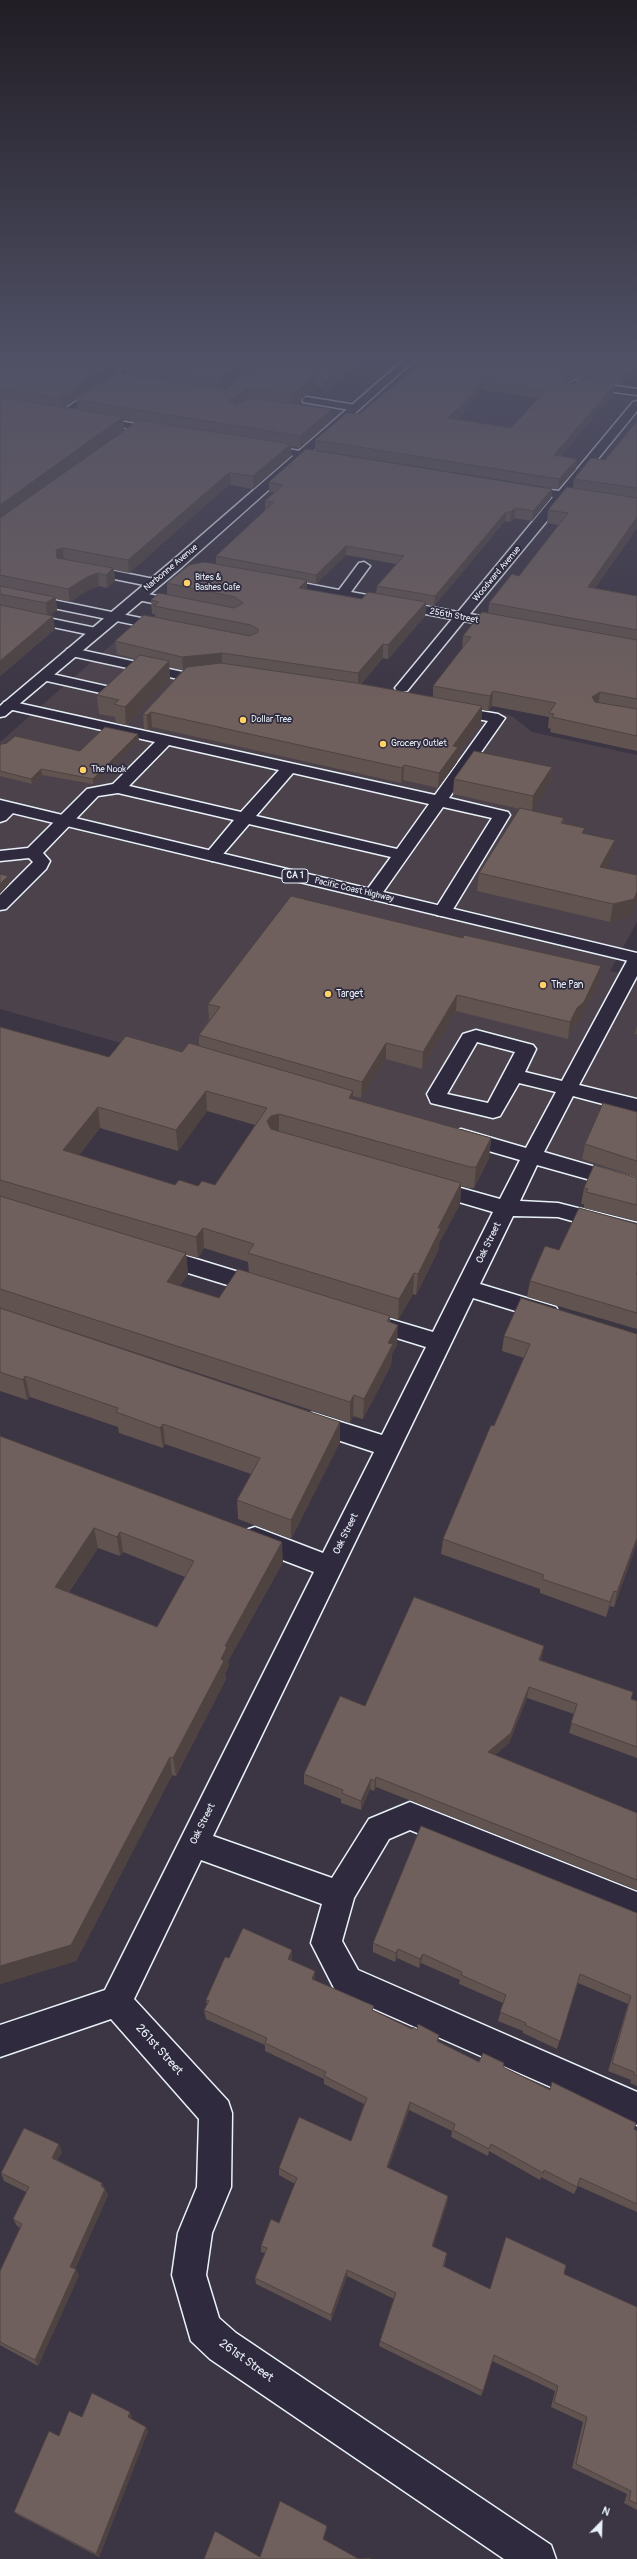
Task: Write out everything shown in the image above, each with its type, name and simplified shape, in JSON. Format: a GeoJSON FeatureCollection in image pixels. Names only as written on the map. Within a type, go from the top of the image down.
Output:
{"type":"FeatureCollection","features":[{"type":"Feature","properties":{"kind":"main road","name":"Narbonne Avenue"},"geometry":{"type":"LineString","coordinates":[[4,709],[177,564],[276,477]]}},
{"type":"Feature","properties":{"kind":"main road","name":"Woodward Avenue"},"geometry":{"type":"LineString","coordinates":[[408,701],[398,693],[577,477]]}},
{"type":"Feature","properties":{"kind":"main road"},"geometry":{"type":"LineString","coordinates":[[510,487],[637,507]]}},
{"type":"Feature","properties":{"kind":"main road"},"geometry":{"type":"LineString","coordinates":[[177,564],[192,566]]}},
{"type":"Feature","properties":{"kind":"main road"},"geometry":{"type":"LineString","coordinates":[[342,595],[364,566]]}},
{"type":"Feature","properties":{"kind":"main road"},"geometry":{"type":"LineString","coordinates":[[72,567],[154,583]]}},
{"type":"Feature","properties":{"kind":"main road","name":"256th Street"},"geometry":{"type":"LineString","coordinates":[[267,581],[522,628]]}},
{"type":"Feature","properties":{"kind":"main road"},"geometry":{"type":"LineString","coordinates":[[0,593],[182,630]]}},
{"type":"Feature","properties":{"kind":"main road"},"geometry":{"type":"LineString","coordinates":[[138,596],[197,608]]}},
{"type":"Feature","properties":{"kind":"main road"},"geometry":{"type":"LineString","coordinates":[[0,612],[96,632]]}},
{"type":"Feature","properties":{"kind":"main road"},"geometry":{"type":"LineString","coordinates":[[72,652],[183,676],[222,672]]}},
{"type":"Feature","properties":{"kind":"main road"},"geometry":{"type":"LineString","coordinates":[[43,676],[114,692]]}},
{"type":"Feature","properties":{"kind":"main road"},"geometry":{"type":"LineString","coordinates":[[173,687],[183,676]]}},
{"type":"Feature","properties":{"kind":"main road"},"geometry":{"type":"LineString","coordinates":[[373,894],[498,718],[438,707]]}},
{"type":"Feature","properties":{"kind":"main road"},"geometry":{"type":"LineString","coordinates":[[4,709],[131,732],[502,815],[444,911]]}},
{"type":"Feature","properties":{"kind":"main road"},"geometry":{"type":"LineString","coordinates":[[131,732],[141,721]]}},
{"type":"Feature","properties":{"kind":"main road"},"geometry":{"type":"LineString","coordinates":[[118,788],[166,740]]}},
{"type":"Feature","properties":{"kind":"main road"},"geometry":{"type":"LineString","coordinates":[[212,856],[289,768]]}},
{"type":"Feature","properties":{"kind":"main road"},"geometry":{"type":"LineString","coordinates":[[0,856],[33,853],[93,792],[118,788],[401,855]]}},
{"type":"Feature","properties":{"kind":"main road","name":"Pacific Coast Highway"},"geometry":{"type":"LineString","coordinates":[[3,810],[65,821],[444,911],[637,959]]}},
{"type":"Feature","properties":{"kind":"main road"},"geometry":{"type":"LineString","coordinates":[[0,905],[40,865],[42,861],[33,853]]}},
{"type":"Feature","properties":{"kind":"main road","name":"Oak Street"},"geometry":{"type":"LineString","coordinates":[[116,2002],[531,1157],[637,959]]}},
{"type":"Feature","properties":{"kind":"main road"},"geometry":{"type":"LineString","coordinates":[[476,1036],[526,1049],[514,1075],[492,1111],[438,1098],[437,1094],[470,1038],[476,1036]]}},
{"type":"Feature","properties":{"kind":"main road"},"geometry":{"type":"LineString","coordinates":[[514,1075],[549,1086],[569,1088],[637,1106]]}},
{"type":"Feature","properties":{"kind":"main road"},"geometry":{"type":"LineString","coordinates":[[441,1130],[531,1157],[637,1186]]}},
{"type":"Feature","properties":{"kind":"main road"},"geometry":{"type":"LineString","coordinates":[[414,1182],[506,1208],[558,1210],[637,1231]]}},
{"type":"Feature","properties":{"kind":"main road"},"geometry":{"type":"LineString","coordinates":[[139,1249],[282,1294]]}},
{"type":"Feature","properties":{"kind":"main road"},"geometry":{"type":"LineString","coordinates":[[467,1288],[570,1320]]}},
{"type":"Feature","properties":{"kind":"main road"},"geometry":{"type":"LineString","coordinates":[[350,1315],[440,1343]]}},
{"type":"Feature","properties":{"kind":"main road"},"geometry":{"type":"LineString","coordinates":[[293,1415],[388,1447]]}},
{"type":"Feature","properties":{"kind":"main road"},"geometry":{"type":"LineString","coordinates":[[234,1530],[330,1567]]}},
{"type":"Feature","properties":{"kind":"main road"},"geometry":{"type":"LineString","coordinates":[[637,1907],[410,1816],[379,1829],[340,1896],[326,1943],[347,1981],[637,2109]]}},
{"type":"Feature","properties":{"kind":"main road"},"geometry":{"type":"LineString","coordinates":[[194,1842],[340,1896]]}},
{"type":"Feature","properties":{"kind":"main road"},"geometry":{"type":"LineString","coordinates":[[0,2041],[116,2002]]}},
{"type":"Feature","properties":{"kind":"main road","name":"261st Street"},"geometry":{"type":"LineString","coordinates":[[116,2002],[216,2112],[214,2186],[195,2233],[189,2275],[204,2328],[223,2346],[537,2559]]}},
{"type":"Feature","properties":{"kind":"shaded area"},"geometry":{"type":"Polygon","coordinates":[[[120,637],[512,716],[532,732],[637,755],[637,922],[610,971],[637,977],[637,1188],[0,1009],[0,742],[120,637]]]}},
{"type":"Feature","properties":{"kind":"building"},"geometry":{"type":"Polygon","coordinates":[[[0,477],[39,477],[0,505],[0,477]]]}},
{"type":"Feature","properties":{"kind":"building"},"geometry":{"type":"Polygon","coordinates":[[[58,477],[223,477],[128,560],[63,548],[56,550],[57,558],[113,568],[106,575],[98,573],[87,577],[68,589],[0,575],[0,518],[58,477]]]}},
{"type":"Feature","properties":{"kind":"building"},"geometry":{"type":"Polygon","coordinates":[[[274,477],[481,477],[552,489],[533,511],[515,508],[511,512],[506,512],[435,596],[377,586],[404,556],[346,546],[316,575],[216,556],[274,502],[265,501],[283,485],[269,482],[274,477]]]}},
{"type":"Feature","properties":{"kind":"building"},"geometry":{"type":"Polygon","coordinates":[[[575,477],[637,477],[637,488],[574,479],[575,477]]]}},
{"type":"Feature","properties":{"kind":"building"},"geometry":{"type":"Polygon","coordinates":[[[567,487],[637,498],[637,517],[588,587],[637,596],[637,630],[489,603],[512,574],[519,576],[568,513],[548,510],[567,487]]]}},
{"type":"Feature","properties":{"kind":"building"},"geometry":{"type":"Polygon","coordinates":[[[204,562],[307,580],[299,588],[362,599],[368,592],[426,602],[388,645],[383,644],[358,673],[222,653],[182,657],[115,641],[144,615],[250,636],[258,632],[258,629],[251,625],[154,606],[159,602],[151,600],[159,593],[234,608],[243,603],[235,597],[167,583],[189,565],[204,562]]]}},
{"type":"Feature","properties":{"kind":"building"},"geometry":{"type":"Polygon","coordinates":[[[0,586],[55,597],[46,603],[0,594],[0,586]]]}},
{"type":"Feature","properties":{"kind":"building"},"geometry":{"type":"Polygon","coordinates":[[[0,605],[53,616],[0,661],[0,605]]]}},
{"type":"Feature","properties":{"kind":"building"},"geometry":{"type":"Polygon","coordinates":[[[482,612],[637,640],[637,699],[600,692],[592,697],[595,702],[637,709],[637,736],[552,717],[554,714],[549,713],[556,703],[493,691],[490,696],[433,686],[471,637],[463,636],[482,612]]]}},
{"type":"Feature","properties":{"kind":"building"},"geometry":{"type":"Polygon","coordinates":[[[140,655],[169,661],[125,707],[114,704],[119,700],[97,695],[140,655]]]}},
{"type":"Feature","properties":{"kind":"building"},"geometry":{"type":"Polygon","coordinates":[[[221,663],[356,683],[482,706],[453,746],[458,747],[439,773],[404,765],[402,768],[151,712],[147,715],[143,714],[187,667],[221,663]]]}},
{"type":"Feature","properties":{"kind":"building"},"geometry":{"type":"Polygon","coordinates":[[[105,727],[138,734],[93,779],[41,769],[31,779],[0,771],[0,745],[7,743],[15,736],[80,751],[105,727]]]}},
{"type":"Feature","properties":{"kind":"building"},"geometry":{"type":"Polygon","coordinates":[[[474,751],[552,767],[533,796],[454,779],[474,751]]]}},
{"type":"Feature","properties":{"kind":"building"},"geometry":{"type":"Polygon","coordinates":[[[520,808],[564,818],[561,823],[585,828],[582,833],[615,840],[600,867],[637,875],[637,892],[634,899],[613,904],[479,873],[520,808]]]}},
{"type":"Feature","properties":{"kind":"building"},"geometry":{"type":"Polygon","coordinates":[[[0,874],[8,876],[0,884],[0,874]]]}},
{"type":"Feature","properties":{"kind":"building"},"geometry":{"type":"Polygon","coordinates":[[[291,896],[463,938],[464,935],[601,966],[584,1002],[577,1008],[570,1022],[457,995],[423,1052],[386,1043],[362,1082],[199,1035],[220,1007],[208,1004],[291,896]]]}},
{"type":"Feature","properties":{"kind":"building"},"geometry":{"type":"Polygon","coordinates":[[[0,1027],[109,1057],[126,1036],[182,1052],[189,1043],[353,1091],[349,1098],[491,1138],[476,1167],[470,1167],[279,1114],[271,1116],[267,1121],[271,1129],[461,1183],[438,1228],[441,1228],[418,1274],[414,1273],[399,1299],[248,1253],[254,1244],[203,1228],[196,1237],[0,1180],[0,1027]],[[206,1091],[176,1130],[98,1107],[63,1150],[175,1185],[179,1180],[198,1186],[202,1181],[215,1185],[267,1108],[206,1091]]]}},
{"type":"Feature","properties":{"kind":"building"},"geometry":{"type":"Polygon","coordinates":[[[603,1103],[637,1112],[637,1161],[585,1144],[603,1103]]]}},
{"type":"Feature","properties":{"kind":"building"},"geometry":{"type":"Polygon","coordinates":[[[594,1165],[637,1178],[637,1205],[586,1192],[588,1189],[584,1188],[594,1165]]]}},
{"type":"Feature","properties":{"kind":"building"},"geometry":{"type":"Polygon","coordinates":[[[0,1196],[186,1253],[167,1282],[219,1298],[238,1269],[390,1316],[387,1321],[398,1325],[388,1343],[393,1344],[364,1399],[354,1395],[350,1402],[0,1289],[0,1196]]]}},
{"type":"Feature","properties":{"kind":"building"},"geometry":{"type":"Polygon","coordinates":[[[579,1208],[637,1224],[637,1313],[530,1281],[545,1246],[559,1250],[579,1208]]]}},
{"type":"Feature","properties":{"kind":"building"},"geometry":{"type":"Polygon","coordinates":[[[521,1298],[637,1334],[637,1538],[617,1592],[614,1591],[610,1602],[542,1579],[544,1575],[443,1539],[491,1425],[494,1426],[530,1344],[504,1336],[521,1298]]]}},
{"type":"Feature","properties":{"kind":"building"},"geometry":{"type":"Polygon","coordinates":[[[0,1308],[340,1422],[291,1520],[237,1500],[260,1458],[163,1424],[160,1428],[116,1412],[118,1408],[25,1376],[23,1380],[0,1372],[0,1308]]]}},
{"type":"Feature","properties":{"kind":"building"},"geometry":{"type":"Polygon","coordinates":[[[0,1436],[282,1542],[225,1646],[227,1647],[221,1659],[224,1661],[173,1758],[170,1757],[71,1945],[0,1966],[0,1436]],[[94,1528],[55,1587],[157,1627],[194,1561],[120,1532],[117,1537],[94,1528]]]}},
{"type":"Feature","properties":{"kind":"building"},"geometry":{"type":"Polygon","coordinates":[[[414,1597],[544,1646],[539,1660],[633,1692],[631,1699],[637,1701],[637,1747],[571,1723],[577,1704],[529,1687],[511,1733],[488,1752],[637,1813],[637,1880],[376,1777],[375,1781],[371,1779],[361,1801],[342,1793],[343,1790],[304,1774],[340,1696],[365,1706],[414,1597]]]}},
{"type":"Feature","properties":{"kind":"building"},"geometry":{"type":"Polygon","coordinates":[[[421,1826],[637,1913],[637,2076],[634,2075],[634,2072],[612,2063],[631,1996],[580,1974],[560,2041],[525,2025],[526,2023],[500,2012],[506,1995],[461,1975],[462,1972],[423,1954],[420,1959],[398,1949],[396,1953],[373,1943],[421,1826]]]}},
{"type":"Feature","properties":{"kind":"building"},"geometry":{"type":"Polygon","coordinates":[[[243,1928],[292,1950],[288,1959],[315,1971],[312,1979],[374,2006],[372,2010],[412,2029],[413,2027],[417,2030],[418,2024],[439,2035],[437,2041],[479,2062],[483,2053],[504,2063],[503,2067],[550,2090],[552,2082],[636,2123],[634,2129],[637,2131],[637,2204],[580,2178],[577,2187],[544,2170],[543,2173],[491,2144],[489,2149],[453,2130],[455,2124],[410,2102],[387,2167],[448,2196],[432,2246],[447,2253],[443,2266],[490,2289],[506,2237],[566,2265],[564,2274],[637,2307],[637,2504],[629,2500],[631,2491],[576,2464],[587,2417],[554,2402],[558,2386],[494,2355],[483,2391],[380,2341],[396,2293],[347,2270],[331,2315],[255,2278],[267,2248],[261,2246],[271,2219],[279,2223],[297,2178],[279,2168],[299,2117],[351,2141],[367,2098],[324,2076],[326,2072],[265,2043],[267,2038],[204,2010],[209,2001],[206,2000],[225,1957],[229,1958],[243,1928]]]}},
{"type":"Feature","properties":{"kind":"building"},"geometry":{"type":"Polygon","coordinates":[[[24,2128],[59,2144],[52,2158],[102,2183],[101,2186],[105,2189],[70,2267],[76,2269],[35,2360],[0,2342],[0,2271],[22,2224],[13,2219],[29,2187],[1,2173],[24,2128]]]}},
{"type":"Feature","properties":{"kind":"building"},"geometry":{"type":"Polygon","coordinates":[[[92,2393],[130,2412],[128,2417],[146,2427],[96,2554],[14,2512],[49,2431],[59,2436],[69,2411],[82,2417],[92,2393]]]}},
{"type":"Feature","properties":{"kind":"building"},"geometry":{"type":"Polygon","coordinates":[[[280,2501],[327,2526],[323,2539],[359,2559],[204,2559],[215,2531],[260,2557],[280,2501]]]}},
{"type":"Feature","properties":{"kind":"place","name":"Bites & Bashes Cafe"},"geometry":{"type":"Point","coordinates":[187,583]}},
{"type":"Feature","properties":{"kind":"place","name":"Dollar Tree"},"geometry":{"type":"Point","coordinates":[243,720]}},
{"type":"Feature","properties":{"kind":"place","name":"Grocery Outlet"},"geometry":{"type":"Point","coordinates":[383,744]}},
{"type":"Feature","properties":{"kind":"place","name":"The Nook"},"geometry":{"type":"Point","coordinates":[83,770]}},
{"type":"Feature","properties":{"kind":"place","name":"The Pan"},"geometry":{"type":"Point","coordinates":[543,985]}},
{"type":"Feature","properties":{"kind":"place","name":"Target"},"geometry":{"type":"Point","coordinates":[328,994]}}]}
